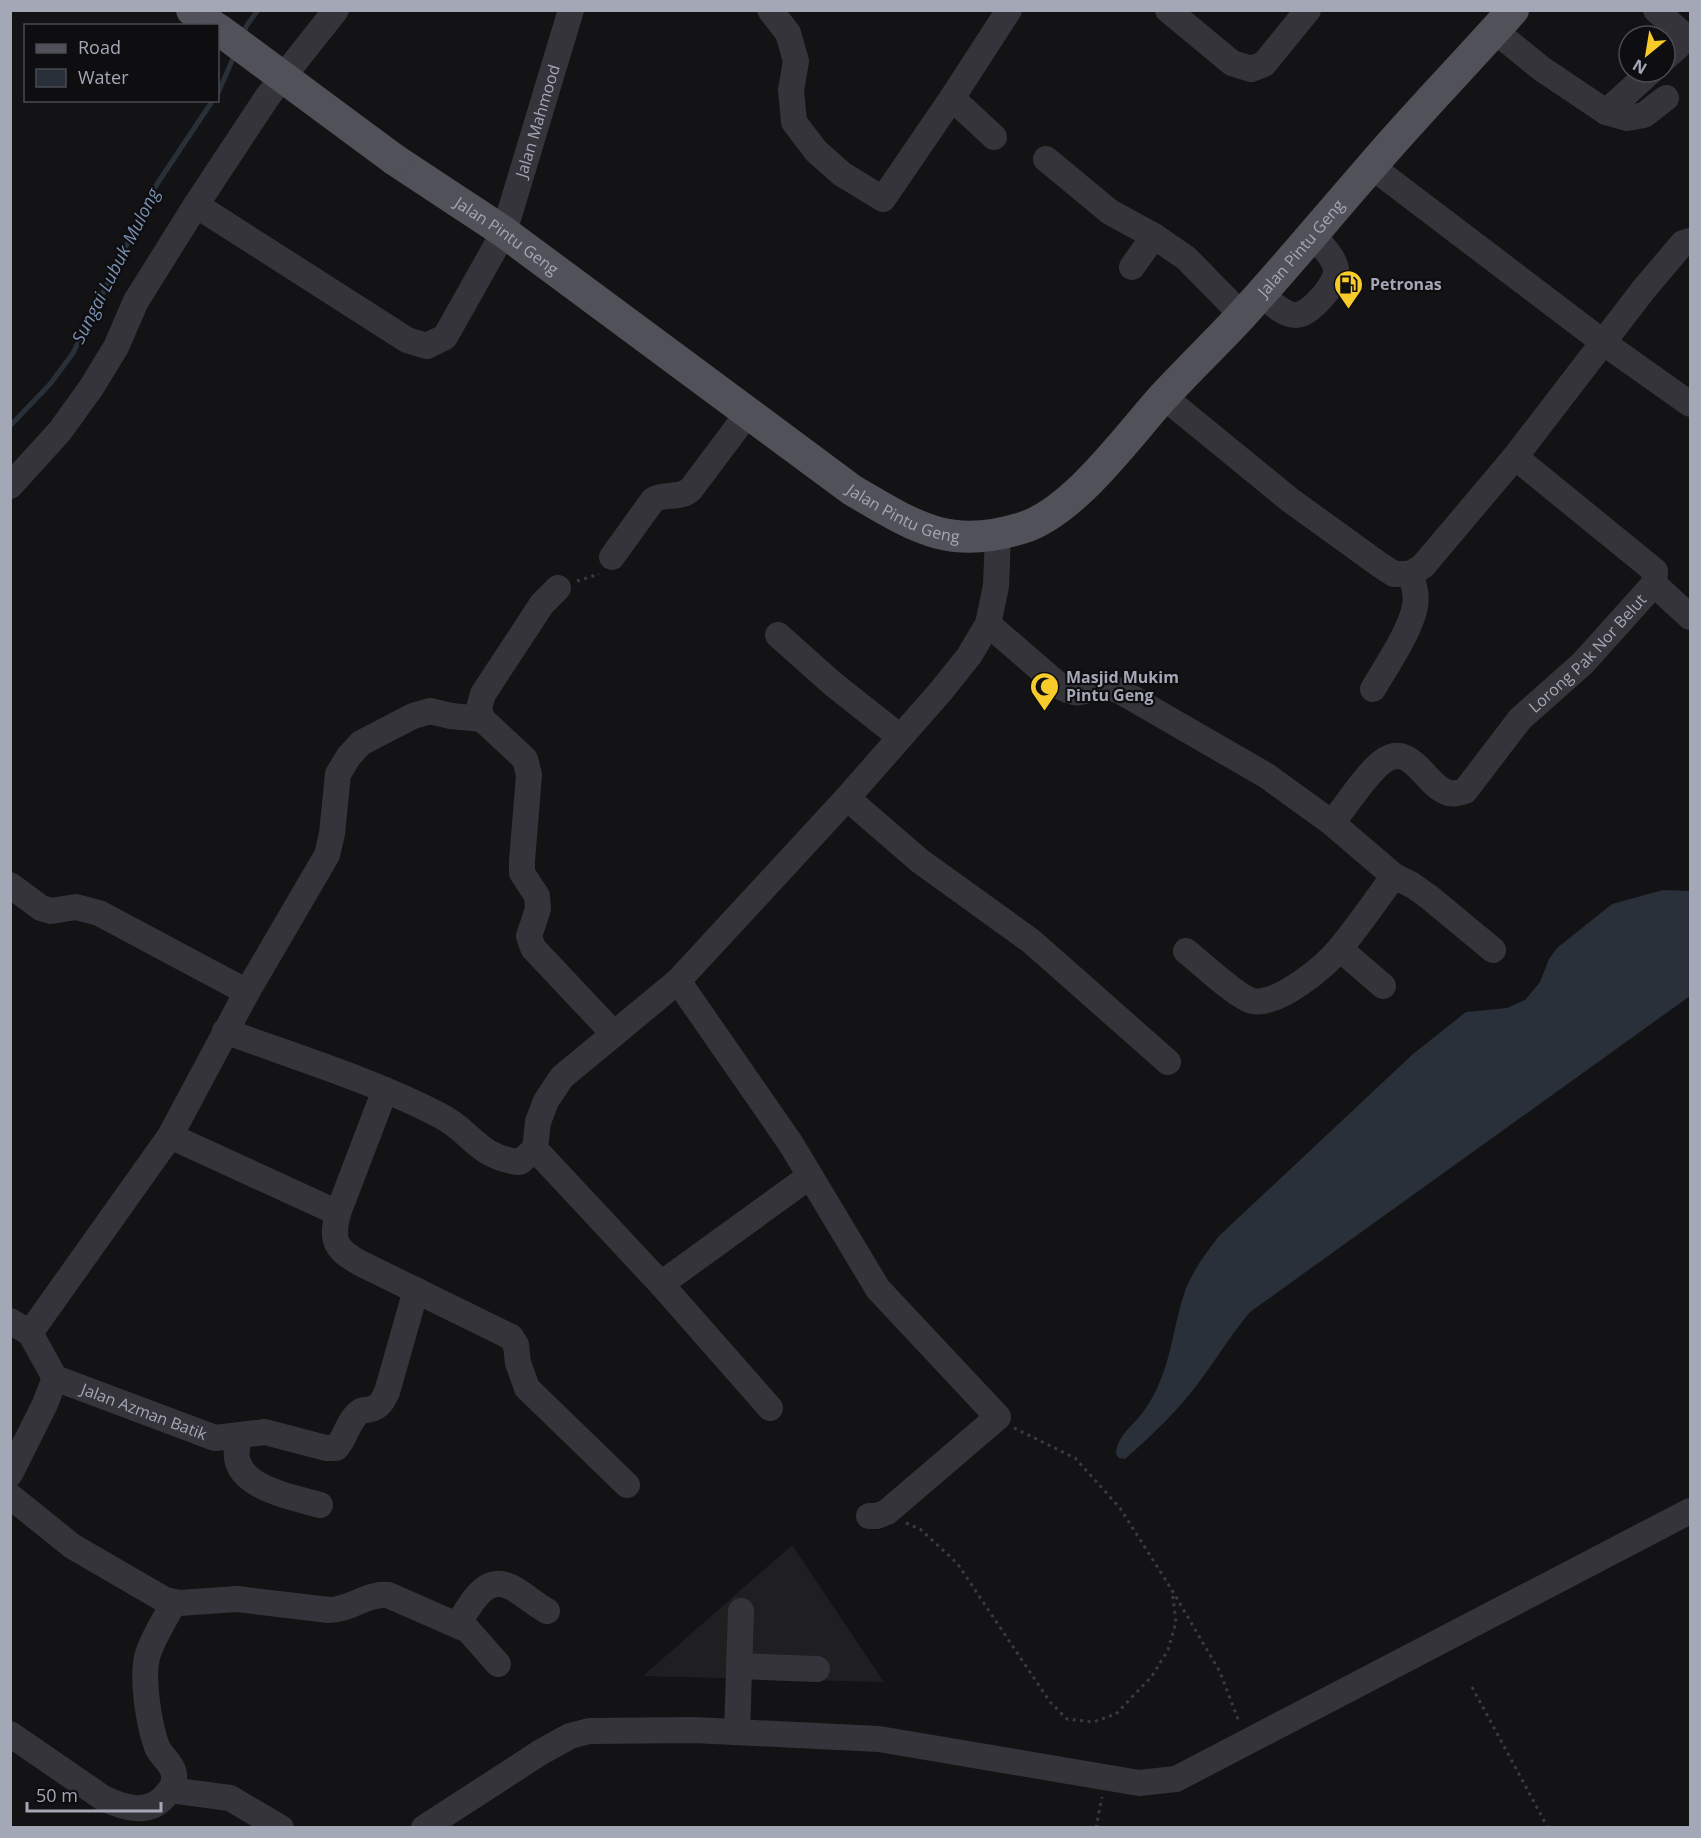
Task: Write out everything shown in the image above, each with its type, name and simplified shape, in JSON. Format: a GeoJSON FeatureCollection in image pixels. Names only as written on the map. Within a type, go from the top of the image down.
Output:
{"type":"FeatureCollection","features":[{"type":"Feature","properties":{"kind":"main road"},"geometry":{"type":"LineString","coordinates":[[192,10],[210,24]]}},
{"type":"Feature","properties":{"kind":"main road","name":"Jalan Pintu Geng"},"geometry":{"type":"LineString","coordinates":[[219,30],[395,160],[504,232],[852,490],[907,522],[937,534],[968,538],[998,535],[1024,528],[1056,511],[1088,482],[1504,21]]}},
{"type":"Feature","properties":{"kind":"street"},"geometry":{"type":"LineString","coordinates":[[10,486],[60,431],[91,388],[116,347],[136,301],[196,205],[268,96],[336,10]]}},
{"type":"Feature","properties":{"kind":"street","name":"Jalan Mahmood"},"geometry":{"type":"LineString","coordinates":[[196,205],[407,340],[427,346],[445,337],[504,232],[571,10]]}},
{"type":"Feature","properties":{"kind":"street"},"geometry":{"type":"LineString","coordinates":[[770,10],[788,33],[796,61],[791,90],[794,122],[816,151],[842,174],[883,199],[1009,10]]}},
{"type":"Feature","properties":{"kind":"street"},"geometry":{"type":"LineString","coordinates":[[1168,10],[1232,63],[1251,69],[1264,64],[1301,13]]}},
{"type":"Feature","properties":{"kind":"street"},"geometry":{"type":"LineString","coordinates":[[1656,10],[1688,40]]}},
{"type":"Feature","properties":{"kind":"street"},"geometry":{"type":"LineString","coordinates":[[1504,21],[1542,69],[1606,112],[1626,118],[1644,115],[1666,98]]}},
{"type":"Feature","properties":{"kind":"street"},"geometry":{"type":"LineString","coordinates":[[1606,112],[1637,84]]}},
{"type":"Feature","properties":{"kind":"street"},"geometry":{"type":"LineString","coordinates":[[952,98],[994,138]]}},
{"type":"Feature","properties":{"kind":"street"},"geometry":{"type":"LineString","coordinates":[[1046,159],[1110,212],[1154,236],[1251,304],[1294,315],[1302,314],[1308,311],[1332,285],[1336,276],[1333,260],[1312,235]]}},
{"type":"Feature","properties":{"kind":"street"},"geometry":{"type":"LineString","coordinates":[[1371,166],[1604,343],[1690,404]]}},
{"type":"Feature","properties":{"kind":"street"},"geometry":{"type":"LineString","coordinates":[[1131,267],[1154,236]]}},
{"type":"Feature","properties":{"kind":"street"},"geometry":{"type":"LineString","coordinates":[[1164,397],[1335,534],[1394,574],[1410,574],[1423,566],[1515,458],[1644,289],[1683,243],[1690,241]]}},
{"type":"Feature","properties":{"kind":"street"},"geometry":{"type":"LineString","coordinates":[[612,557],[653,500],[662,496],[680,496],[691,489],[748,413]]}},
{"type":"Feature","properties":{"kind":"street","name":"Lorong Pak Nor Belut"},"geometry":{"type":"LineString","coordinates":[[1332,824],[1379,763],[1393,756],[1402,756],[1410,760],[1445,792],[1455,794],[1464,791],[1520,719],[1583,663],[1654,584],[1655,571],[1515,458]]}},
{"type":"Feature","properties":{"kind":"street"},"geometry":{"type":"LineString","coordinates":[[225,1031],[385,1090],[442,1116],[486,1152],[505,1161],[520,1162],[535,1149],[538,1122],[546,1101],[562,1077],[678,981],[847,798],[969,656],[988,624],[996,586],[998,535]]}},
{"type":"Feature","properties":{"kind":"street"},"geometry":{"type":"LineString","coordinates":[[1373,689],[1408,624],[1415,606],[1416,589],[1410,574]]}},
{"type":"Feature","properties":{"kind":"street"},"geometry":{"type":"LineString","coordinates":[[1654,584],[1690,616]]}},
{"type":"Feature","properties":{"kind":"street"},"geometry":{"type":"LineString","coordinates":[[558,588],[542,604],[483,694],[478,708],[482,719],[525,759],[529,775],[522,873],[537,896],[538,909],[529,936],[533,948],[614,1034]]}},
{"type":"Feature","properties":{"kind":"street"},"geometry":{"type":"LineString","coordinates":[[988,624],[1061,687],[1082,694],[1101,687],[1120,691],[1267,776],[1332,824],[1394,876],[1429,897],[1493,950]]}},
{"type":"Feature","properties":{"kind":"street"},"geometry":{"type":"LineString","coordinates":[[778,635],[833,684],[900,737]]}},
{"type":"Feature","properties":{"kind":"street"},"geometry":{"type":"LineString","coordinates":[[10,1474],[45,1404],[55,1378],[20,1327],[170,1136],[225,1031],[327,855],[332,834],[338,774],[349,756],[361,743],[430,711],[482,719]]}},
{"type":"Feature","properties":{"kind":"street"},"geometry":{"type":"LineString","coordinates":[[847,798],[920,861],[1031,941],[1168,1062]]}},
{"type":"Feature","properties":{"kind":"street"},"geometry":{"type":"LineString","coordinates":[[1186,951],[1241,995],[1253,1001],[1282,995],[1297,986],[1340,949],[1394,876]]}},
{"type":"Feature","properties":{"kind":"street"},"geometry":{"type":"LineString","coordinates":[[10,885],[41,908],[51,910],[76,907],[99,913],[247,992]]}},
{"type":"Feature","properties":{"kind":"street"},"geometry":{"type":"LineString","coordinates":[[1340,949],[1383,986]]}},
{"type":"Feature","properties":{"kind":"street"},"geometry":{"type":"LineString","coordinates":[[678,981],[791,1144],[878,1289],[998,1417],[887,1512],[873,1516]]}},
{"type":"Feature","properties":{"kind":"street"},"geometry":{"type":"LineString","coordinates":[[385,1090],[338,1214],[333,1235],[342,1252],[511,1337],[516,1345],[518,1364],[527,1388],[627,1485]]}},
{"type":"Feature","properties":{"kind":"street"},"geometry":{"type":"LineString","coordinates":[[170,1136],[338,1214]]}},
{"type":"Feature","properties":{"kind":"street"},"geometry":{"type":"LineString","coordinates":[[535,1149],[661,1284],[770,1408]]}},
{"type":"Feature","properties":{"kind":"street"},"geometry":{"type":"LineString","coordinates":[[661,1284],[810,1176]]}},
{"type":"Feature","properties":{"kind":"street","name":"Jalan Azman Batik"},"geometry":{"type":"LineString","coordinates":[[55,1378],[215,1438],[265,1432],[326,1448],[336,1448],[342,1442],[353,1419],[362,1410],[372,1409],[382,1403],[416,1290]]}},
{"type":"Feature","properties":{"kind":"street"},"geometry":{"type":"LineString","coordinates":[[241,1435],[236,1446],[238,1459],[243,1473],[254,1483],[266,1489],[320,1505]]}},
{"type":"Feature","properties":{"kind":"street"},"geometry":{"type":"LineString","coordinates":[[10,1496],[72,1546],[150,1592],[174,1602],[237,1599],[341,1610],[377,1594],[388,1595],[468,1630],[498,1664]]}},
{"type":"Feature","properties":{"kind":"street"},"geometry":{"type":"LineString","coordinates":[[424,1827],[541,1752],[570,1736],[589,1731],[737,1732],[879,1739],[1139,1783],[1176,1779],[1690,1511]]}},
{"type":"Feature","properties":{"kind":"street"},"geometry":{"type":"LineString","coordinates":[[457,1626],[481,1592],[489,1585],[497,1583],[515,1590],[547,1611]]}},
{"type":"Feature","properties":{"kind":"street"},"geometry":{"type":"LineString","coordinates":[[10,1734],[103,1798],[119,1806],[149,1808],[161,1801],[170,1790],[175,1778],[172,1768],[158,1749],[146,1702],[146,1676],[148,1653],[174,1602]]}},
{"type":"Feature","properties":{"kind":"street"},"geometry":{"type":"LineString","coordinates":[[737,1732],[741,1611]]}},
{"type":"Feature","properties":{"kind":"street"},"geometry":{"type":"LineString","coordinates":[[739,1666],[817,1669]]}},
{"type":"Feature","properties":{"kind":"street"},"geometry":{"type":"LineString","coordinates":[[170,1790],[230,1798],[281,1827]]}},
{"type":"Feature","properties":{"kind":"path"},"geometry":{"type":"LineString","coordinates":[[558,588],[598,575],[612,557]]}},
{"type":"Feature","properties":{"kind":"path"},"geometry":{"type":"LineString","coordinates":[[998,1417],[1004,1423],[1075,1458],[1120,1508],[1173,1590],[1220,1672],[1247,1742]]}},
{"type":"Feature","properties":{"kind":"path"},"geometry":{"type":"LineString","coordinates":[[873,1516],[916,1527],[957,1563],[1050,1702],[1067,1719],[1093,1722],[1116,1714],[1152,1676],[1168,1650],[1176,1622],[1173,1590]]}},
{"type":"Feature","properties":{"kind":"path"},"geometry":{"type":"LineString","coordinates":[[1472,1687],[1548,1827]]}},
{"type":"Feature","properties":{"kind":"path"},"geometry":{"type":"LineString","coordinates":[[1096,1827],[1105,1778]]}},
{"type":"Feature","properties":{"kind":"shaded area"},"geometry":{"type":"Polygon","coordinates":[[[792,1545],[884,1682],[643,1676],[792,1545]]]}},
{"type":"Feature","properties":{"kind":"water"},"geometry":{"type":"Polygon","coordinates":[[[1663,890],[1690,891],[1690,996],[1250,1312],[1178,1408],[1125,1459],[1119,1458],[1116,1454],[1119,1443],[1147,1406],[1162,1376],[1188,1283],[1219,1236],[1413,1054],[1466,1012],[1507,1008],[1525,1000],[1540,982],[1549,959],[1557,948],[1612,904],[1663,890]]]}},
{"type":"Feature","properties":{"kind":"waterway","name":"Sungai Lubuk Mulong"},"geometry":{"type":"LineString","coordinates":[[243,34],[258,10]]}},
{"type":"Feature","properties":{"kind":"waterway","name":"Sungai Lubuk Mulong"},"geometry":{"type":"LineString","coordinates":[[219,91],[235,54]]}},
{"type":"Feature","properties":{"kind":"waterway","name":"Sungai Lubuk Mulong"},"geometry":{"type":"LineString","coordinates":[[10,426],[51,383],[73,353],[157,184],[212,102]]}},
{"type":"Feature","properties":{"kind":"place","name":"Petronas"},"geometry":{"type":"Point","coordinates":[1349,310]}},
{"type":"Feature","properties":{"kind":"place","name":"Masjid Mukim Pintu Geng"},"geometry":{"type":"Point","coordinates":[1045,712]}}]}
